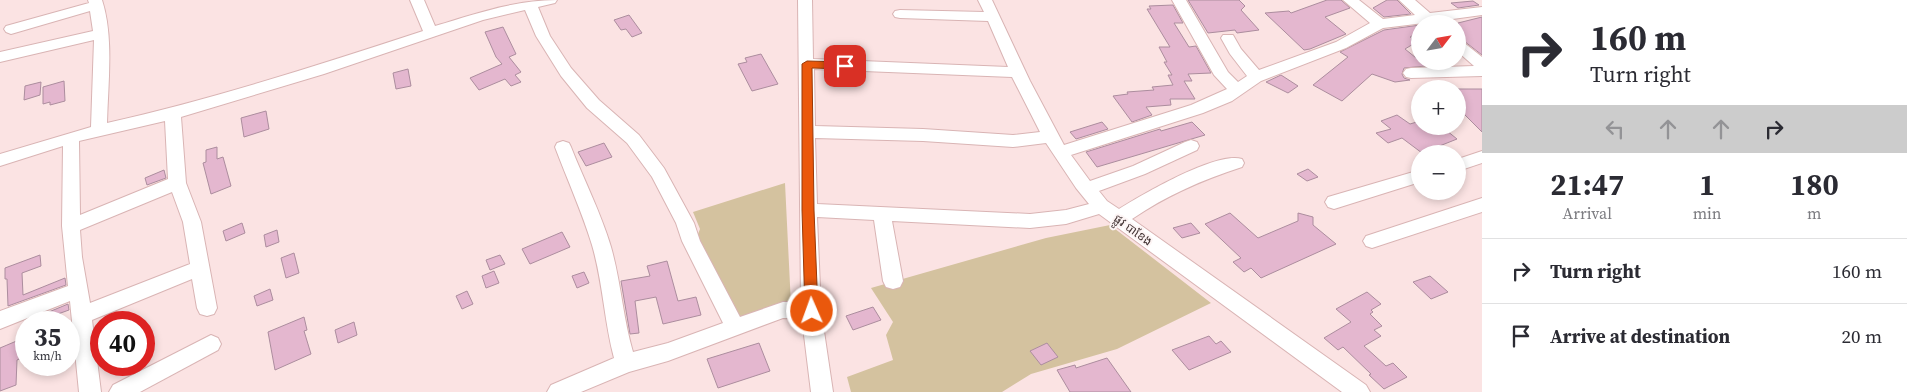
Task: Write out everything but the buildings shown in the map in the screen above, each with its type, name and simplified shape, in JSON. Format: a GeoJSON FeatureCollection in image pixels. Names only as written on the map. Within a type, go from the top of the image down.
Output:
{"type":"FeatureCollection","features":[{"type":"Feature","properties":{"kind":"street"},"geometry":{"type":"LineString","coordinates":[[417,0],[431,33]]}},
{"type":"Feature","properties":{"kind":"street"},"geometry":{"type":"LineString","coordinates":[[0,160],[71,137],[173,114],[319,70],[479,17],[550,0]]}},
{"type":"Feature","properties":{"kind":"street"},"geometry":{"type":"LineString","coordinates":[[805,0],[808,210],[812,311],[822,392]]}},
{"type":"Feature","properties":{"kind":"street","name":"ផ្លូវ បាខែង"},"geometry":{"type":"LineString","coordinates":[[985,0],[1017,72],[1060,152],[1086,190],[1101,206],[1359,392]]}},
{"type":"Feature","properties":{"kind":"street"},"geometry":{"type":"LineString","coordinates":[[1178,0],[1222,75],[1237,90]]}},
{"type":"Feature","properties":{"kind":"street"},"geometry":{"type":"LineString","coordinates":[[1350,0],[1380,24]]}},
{"type":"Feature","properties":{"kind":"street"},"geometry":{"type":"LineString","coordinates":[[1406,0],[1424,15]]}},
{"type":"Feature","properties":{"kind":"street"},"geometry":{"type":"LineString","coordinates":[[11,29],[96,2],[101,34],[98,130]]}},
{"type":"Feature","properties":{"kind":"street"},"geometry":{"type":"LineString","coordinates":[[530,5],[543,36],[566,72],[593,104],[633,139],[658,173],[685,223],[691,241],[735,327]]}},
{"type":"Feature","properties":{"kind":"street"},"geometry":{"type":"LineString","coordinates":[[1459,15],[1482,11]]}},
{"type":"Feature","properties":{"kind":"street"},"geometry":{"type":"LineString","coordinates":[[900,14],[993,17]]}},
{"type":"Feature","properties":{"kind":"street"},"geometry":{"type":"LineString","coordinates":[[1060,152],[1197,110],[1226,97],[1256,77],[1341,45],[1380,24],[1411,21]]}},
{"type":"Feature","properties":{"kind":"street"},"geometry":{"type":"LineString","coordinates":[[1,61],[101,34]]}},
{"type":"Feature","properties":{"kind":"street"},"geometry":{"type":"LineString","coordinates":[[1228,38],[1235,51],[1256,77]]}},
{"type":"Feature","properties":{"kind":"street"},"geometry":{"type":"LineString","coordinates":[[1466,52],[1482,66]]}},
{"type":"Feature","properties":{"kind":"street"},"geometry":{"type":"LineString","coordinates":[[807,64],[1017,72]]}},
{"type":"Feature","properties":{"kind":"street"},"geometry":{"type":"LineString","coordinates":[[1411,73],[1482,71]]}},
{"type":"Feature","properties":{"kind":"street"},"geometry":{"type":"LineString","coordinates":[[173,114],[176,183],[192,222],[207,308]]}},
{"type":"Feature","properties":{"kind":"street"},"geometry":{"type":"LineString","coordinates":[[807,132],[923,135],[1012,141],[1051,136]]}},
{"type":"Feature","properties":{"kind":"street"},"geometry":{"type":"LineString","coordinates":[[71,137],[73,257],[82,315],[90,392]]}},
{"type":"Feature","properties":{"kind":"street"},"geometry":{"type":"LineString","coordinates":[[1086,190],[1139,170],[1191,146]]}},
{"type":"Feature","properties":{"kind":"street"},"geometry":{"type":"LineString","coordinates":[[563,147],[601,244],[610,279],[617,332],[626,362]]}},
{"type":"Feature","properties":{"kind":"street"},"geometry":{"type":"LineString","coordinates":[[1466,162],[1482,157]]}},
{"type":"Feature","properties":{"kind":"street"},"geometry":{"type":"LineString","coordinates":[[1118,219],[1177,183],[1211,169],[1236,163]]}},
{"type":"Feature","properties":{"kind":"street"},"geometry":{"type":"LineString","coordinates":[[1334,202],[1411,179]]}},
{"type":"Feature","properties":{"kind":"street"},"geometry":{"type":"LineString","coordinates":[[71,226],[176,183]]}},
{"type":"Feature","properties":{"kind":"street"},"geometry":{"type":"LineString","coordinates":[[1372,241],[1482,205]]}},
{"type":"Feature","properties":{"kind":"street"},"geometry":{"type":"LineString","coordinates":[[808,210],[1039,221],[1058,220],[1082,215],[1101,206]]}},
{"type":"Feature","properties":{"kind":"street"},"geometry":{"type":"LineString","coordinates":[[882,213],[893,281]]}},
{"type":"Feature","properties":{"kind":"street"},"geometry":{"type":"LineString","coordinates":[[82,315],[200,268]]}},
{"type":"Feature","properties":{"kind":"street"},"geometry":{"type":"LineString","coordinates":[[0,320],[78,290]]}},
{"type":"Feature","properties":{"kind":"street"},"geometry":{"type":"LineString","coordinates":[[558,392],[626,362],[668,352],[783,310],[812,311]]}},
{"type":"Feature","properties":{"kind":"street"},"geometry":{"type":"LineString","coordinates":[[120,392],[212,344]]}},
{"type":"Feature","properties":{"kind":"shaded area"},"geometry":{"type":"Polygon","coordinates":[[[785,183],[791,305],[738,322],[696,239],[700,229],[693,212],[785,183]]]}},
{"type":"Feature","properties":{"kind":"shaded area"},"geometry":{"type":"Polygon","coordinates":[[[1110,225],[1211,303],[1117,349],[1031,374],[1002,392],[851,392],[847,377],[893,360],[886,335],[893,322],[871,288],[1046,238],[1110,225]]]}},
{"type":"Feature","properties":{"kind":"route"},"geometry":{"type":"LineString","coordinates":[[812,311],[808,210],[807,64],[845,66]]}}]}
